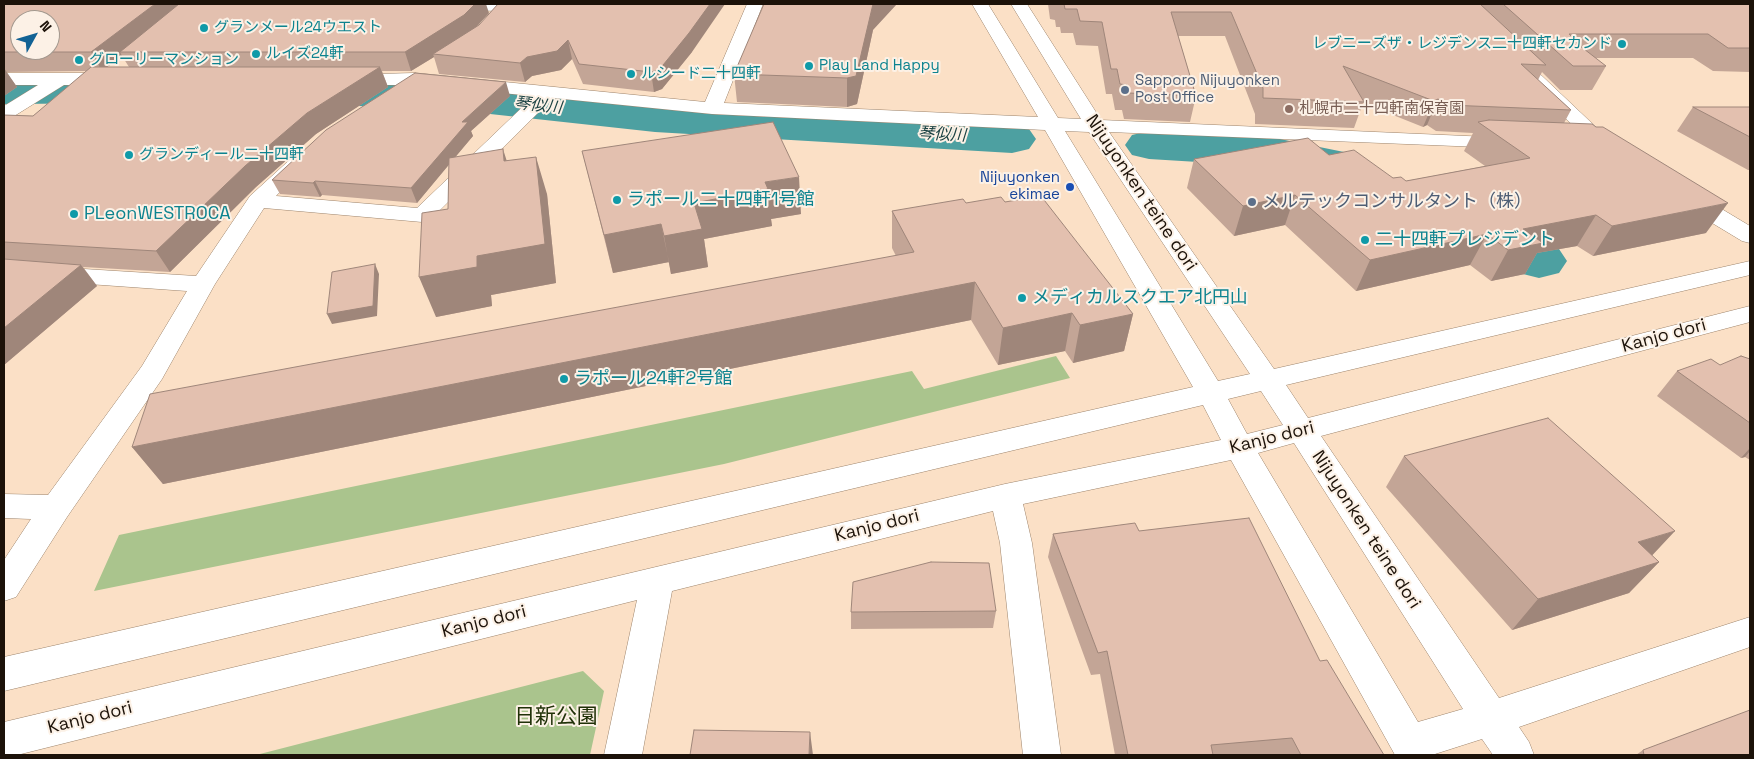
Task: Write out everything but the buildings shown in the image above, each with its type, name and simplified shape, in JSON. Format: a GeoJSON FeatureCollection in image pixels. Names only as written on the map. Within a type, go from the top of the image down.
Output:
{"type":"FeatureCollection","features":[{"type":"Feature","properties":{"kind":"street"},"geometry":{"type":"LineString","coordinates":[[712,108],[754,4]]}},
{"type":"Feature","properties":{"kind":"street"},"geometry":{"type":"LineString","coordinates":[[980,4],[1211,393],[1238,447],[1412,749],[1491,719],[1750,632]]}},
{"type":"Feature","properties":{"kind":"street","name":"Nijuyonken teine dori"},"geometry":{"type":"LineString","coordinates":[[1019,4],[1095,126],[1268,380],[1516,755]]}},
{"type":"Feature","properties":{"kind":"street"},"geometry":{"type":"LineString","coordinates":[[1457,4],[1480,4]]}},
{"type":"Feature","properties":{"kind":"street"},"geometry":{"type":"LineString","coordinates":[[1457,4],[1560,100],[1605,146],[1629,164]]}},
{"type":"Feature","properties":{"kind":"street"},"geometry":{"type":"LineString","coordinates":[[436,5],[503,10]]}},
{"type":"Feature","properties":{"kind":"street"},"geometry":{"type":"LineString","coordinates":[[389,95],[438,64]]}},
{"type":"Feature","properties":{"kind":"street"},"geometry":{"type":"LineString","coordinates":[[4,79],[55,82],[108,79],[129,72]]}},
{"type":"Feature","properties":{"kind":"street"},"geometry":{"type":"LineString","coordinates":[[331,79],[410,82],[539,102],[1520,142]]}},
{"type":"Feature","properties":{"kind":"street"},"geometry":{"type":"LineString","coordinates":[[4,114],[55,82]]}},
{"type":"Feature","properties":{"kind":"street"},"geometry":{"type":"LineString","coordinates":[[258,201],[422,215],[539,102]]}},
{"type":"Feature","properties":{"kind":"street"},"geometry":{"type":"LineString","coordinates":[[4,587],[56,508],[152,372],[203,284],[258,201],[318,145]]}},
{"type":"Feature","properties":{"kind":"street"},"geometry":{"type":"LineString","coordinates":[[1578,145],[1605,146]]}},
{"type":"Feature","properties":{"kind":"street"},"geometry":{"type":"LineString","coordinates":[[1671,189],[1750,236]]}},
{"type":"Feature","properties":{"kind":"street"},"geometry":{"type":"LineString","coordinates":[[4,674],[1750,268]]}},
{"type":"Feature","properties":{"kind":"street"},"geometry":{"type":"LineString","coordinates":[[4,271],[203,284]]}},
{"type":"Feature","properties":{"kind":"street","name":"Kanjo dori"},"geometry":{"type":"LineString","coordinates":[[4,740],[658,579],[1005,496],[1238,447],[1750,314]]}},
{"type":"Feature","properties":{"kind":"street"},"geometry":{"type":"LineString","coordinates":[[1005,496],[1016,543],[1042,755]]}},
{"type":"Feature","properties":{"kind":"street"},"geometry":{"type":"LineString","coordinates":[[4,506],[56,508]]}},
{"type":"Feature","properties":{"kind":"street"},"geometry":{"type":"LineString","coordinates":[[623,755],[658,579]]}},
{"type":"Feature","properties":{"kind":"green space"},"geometry":{"type":"Polygon","coordinates":[[[1056,356],[1070,378],[724,464],[94,591],[119,535],[912,371],[924,389],[1056,356]]]}},
{"type":"Feature","properties":{"kind":"green space","name":"日新公園"},"geometry":{"type":"Polygon","coordinates":[[[583,671],[604,691],[590,755],[256,755],[583,671]]]}},
{"type":"Feature","properties":{"kind":"waterway","name":"琴似川"},"geometry":{"type":"LineString","coordinates":[[4,91],[153,90]]}},
{"type":"Feature","properties":{"kind":"waterway","name":"琴似川"},"geometry":{"type":"LineString","coordinates":[[289,92],[426,94],[655,118],[1012,139]]}},
{"type":"Feature","properties":{"kind":"waterway","name":"琴似川"},"geometry":{"type":"LineString","coordinates":[[1149,145],[1280,153],[1327,162]]}},
{"type":"Feature","properties":{"kind":"waterway","name":"琴似川"},"geometry":{"type":"LineString","coordinates":[[1456,218],[1539,261]]}},
{"type":"Feature","properties":{"kind":"place","name":"グランメール24ウエスト"},"geometry":{"type":"Point","coordinates":[204,28]}},
{"type":"Feature","properties":{"kind":"place","name":"レブニーズザ・レジデンス二十四軒セカンド"},"geometry":{"type":"Point","coordinates":[1622,44]}},
{"type":"Feature","properties":{"kind":"place","name":"ルイズ24軒"},"geometry":{"type":"Point","coordinates":[256,54]}},
{"type":"Feature","properties":{"kind":"place","name":"グローリーマンション"},"geometry":{"type":"Point","coordinates":[79,60]}},
{"type":"Feature","properties":{"kind":"place","name":"Play Land Happy"},"geometry":{"type":"Point","coordinates":[809,66]}},
{"type":"Feature","properties":{"kind":"place","name":"ルシード二十四軒"},"geometry":{"type":"Point","coordinates":[631,74]}},
{"type":"Feature","properties":{"kind":"place","name":"Sapporo Nijuyonken Post Office"},"geometry":{"type":"Point","coordinates":[1125,90]}},
{"type":"Feature","properties":{"kind":"place","name":"札幌市二十四軒南保育園"},"geometry":{"type":"Point","coordinates":[1289,109]}},
{"type":"Feature","properties":{"kind":"place","name":"グランディール二十四軒"},"geometry":{"type":"Point","coordinates":[129,155]}},
{"type":"Feature","properties":{"kind":"place","name":"Nijuyonken ekimae"},"geometry":{"type":"Point","coordinates":[1070,187]}},
{"type":"Feature","properties":{"kind":"place","name":"ラポール二十四軒1号館"},"geometry":{"type":"Point","coordinates":[617,200]}},
{"type":"Feature","properties":{"kind":"place","name":"メルテックコンサルタント（株）"},"geometry":{"type":"Point","coordinates":[1252,202]}},
{"type":"Feature","properties":{"kind":"place","name":"PLeonWESTROCA"},"geometry":{"type":"Point","coordinates":[74,214]}},
{"type":"Feature","properties":{"kind":"place","name":"二十四軒プレジデント"},"geometry":{"type":"Point","coordinates":[1365,240]}},
{"type":"Feature","properties":{"kind":"place","name":"メディカルスクエア北円山"},"geometry":{"type":"Point","coordinates":[1022,298]}},
{"type":"Feature","properties":{"kind":"place","name":"ラポール24軒2号館"},"geometry":{"type":"Point","coordinates":[564,379]}}]}
